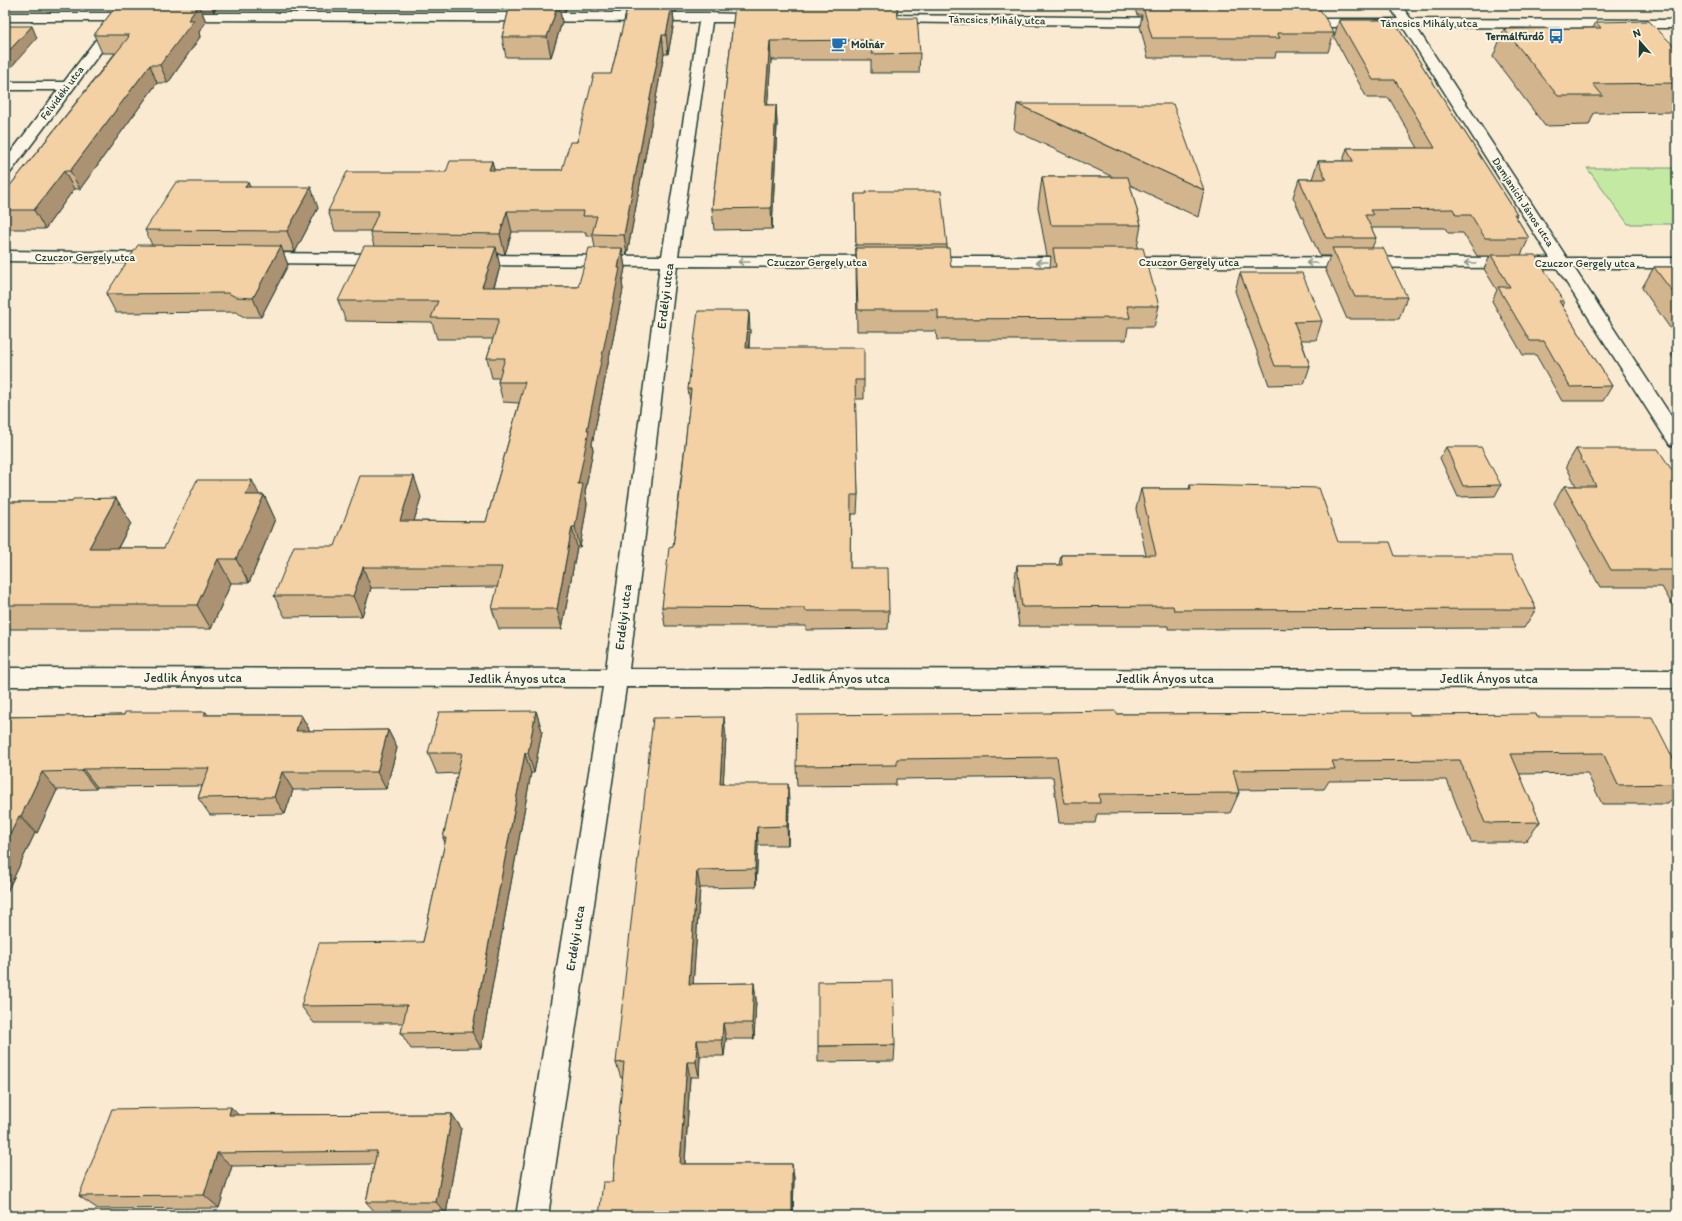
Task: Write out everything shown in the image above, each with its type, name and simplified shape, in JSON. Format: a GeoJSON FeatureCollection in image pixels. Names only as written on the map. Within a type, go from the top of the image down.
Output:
{"type":"FeatureCollection","features":[{"type":"Feature","properties":{"kind":"street","name":"Damjanich János utca"},"geometry":{"type":"LineString","coordinates":[[1395,5],[1677,440]]}},
{"type":"Feature","properties":{"kind":"street"},"geometry":{"type":"LineString","coordinates":[[5,17],[778,18]]}},
{"type":"Feature","properties":{"kind":"street","name":"Felvidéki utca"},"geometry":{"type":"LineString","coordinates":[[5,170],[120,17]]}},
{"type":"Feature","properties":{"kind":"street","name":"Erdélyi utca"},"geometry":{"type":"LineString","coordinates":[[532,1216],[616,678],[669,262],[706,18]]}},
{"type":"Feature","properties":{"kind":"street","name":"Táncsics Mihály utca"},"geometry":{"type":"LineString","coordinates":[[873,19],[1183,22]]}},
{"type":"Feature","properties":{"kind":"street","name":"Táncsics Mihály utca"},"geometry":{"type":"LineString","coordinates":[[1286,23],[1677,24]]}},
{"type":"Feature","properties":{"kind":"street"},"geometry":{"type":"LineString","coordinates":[[5,86],[67,86]]}},
{"type":"Feature","properties":{"kind":"street","name":"Czuczor Gergely utca"},"geometry":{"type":"LineString","coordinates":[[5,256],[173,258]]}},
{"type":"Feature","properties":{"kind":"street"},"geometry":{"type":"LineString","coordinates":[[237,258],[405,260]]}},
{"type":"Feature","properties":{"kind":"street","name":"Czuczor Gergely utca"},"geometry":{"type":"LineString","coordinates":[[453,260],[669,262],[1677,263]]}},
{"type":"Feature","properties":{"kind":"street","name":"Jedlik Ányos utca"},"geometry":{"type":"LineString","coordinates":[[5,677],[1677,679]]}},
{"type":"Feature","properties":{"kind":"green space"},"geometry":{"type":"Polygon","coordinates":[[[1587,168],[1677,168],[1677,224],[1628,224],[1587,168]]]}},
{"type":"Feature","properties":{"kind":"building"},"geometry":{"type":"Polygon","coordinates":[[[117,5],[199,5],[188,20],[194,20],[160,65],[150,65],[70,171],[64,171],[34,210],[5,210],[5,192],[128,38],[129,35],[94,35],[117,5]]]}},
{"type":"Feature","properties":{"kind":"building"},"geometry":{"type":"Polygon","coordinates":[[[510,5],[558,5],[547,37],[502,37],[510,5]]]}},
{"type":"Feature","properties":{"kind":"building"},"geometry":{"type":"Polygon","coordinates":[[[628,5],[672,5],[666,35],[662,35],[624,235],[592,234],[597,216],[583,216],[584,211],[507,211],[500,234],[370,232],[379,211],[328,211],[347,172],[446,172],[450,161],[492,161],[489,170],[562,170],[570,142],[577,142],[594,74],[611,74],[628,5]]]}},
{"type":"Feature","properties":{"kind":"building"},"geometry":{"type":"Polygon","coordinates":[[[735,5],[897,5],[898,18],[917,18],[920,53],[872,54],[871,40],[770,41],[765,105],[776,105],[771,208],[712,209],[735,5]]]}},
{"type":"Feature","properties":{"kind":"building"},"geometry":{"type":"Polygon","coordinates":[[[1143,7],[1319,8],[1334,33],[1277,33],[1280,38],[1152,38],[1143,7]]]}},
{"type":"Feature","properties":{"kind":"building"},"geometry":{"type":"Polygon","coordinates":[[[1339,20],[1393,20],[1517,214],[1514,214],[1529,238],[1485,238],[1471,215],[1456,215],[1453,209],[1370,210],[1373,215],[1365,215],[1376,238],[1326,238],[1299,179],[1326,179],[1318,161],[1353,161],[1347,148],[1435,148],[1395,80],[1373,80],[1339,20]]]}},
{"type":"Feature","properties":{"kind":"building"},"geometry":{"type":"Polygon","coordinates":[[[1649,21],[1677,49],[1677,83],[1593,84],[1603,96],[1558,96],[1504,29],[1601,28],[1596,22],[1649,21]]]}},
{"type":"Feature","properties":{"kind":"building"},"geometry":{"type":"Polygon","coordinates":[[[5,26],[32,26],[5,55],[5,26]]]}},
{"type":"Feature","properties":{"kind":"building"},"geometry":{"type":"Polygon","coordinates":[[[1017,104],[1173,104],[1204,190],[1017,104]]]}},
{"type":"Feature","properties":{"kind":"building"},"geometry":{"type":"Polygon","coordinates":[[[1042,177],[1128,177],[1141,225],[1051,225],[1042,177]]]}},
{"type":"Feature","properties":{"kind":"building"},"geometry":{"type":"Polygon","coordinates":[[[176,182],[248,182],[245,187],[311,187],[287,231],[145,230],[176,182]]]}},
{"type":"Feature","properties":{"kind":"building"},"geometry":{"type":"Polygon","coordinates":[[[941,191],[947,245],[856,245],[855,194],[866,194],[866,192],[941,191]]]}},
{"type":"Feature","properties":{"kind":"building"},"geometry":{"type":"Polygon","coordinates":[[[138,245],[281,246],[253,298],[236,297],[228,293],[106,294],[138,245]]]}},
{"type":"Feature","properties":{"kind":"building"},"geometry":{"type":"Polygon","coordinates":[[[364,246],[496,247],[482,287],[578,287],[589,248],[622,248],[618,268],[620,268],[587,430],[589,430],[578,484],[583,484],[575,527],[572,527],[557,609],[492,609],[502,567],[363,567],[353,596],[274,596],[294,546],[335,546],[360,476],[414,476],[400,521],[486,522],[525,382],[498,382],[505,358],[487,358],[499,319],[431,318],[438,301],[338,301],[364,246]]]}},
{"type":"Feature","properties":{"kind":"building"},"geometry":{"type":"Polygon","coordinates":[[[856,248],[949,248],[951,267],[1056,267],[1053,248],[1143,248],[1159,306],[1127,306],[1130,318],[938,319],[938,310],[858,310],[856,248]]]}},
{"type":"Feature","properties":{"kind":"building"},"geometry":{"type":"Polygon","coordinates":[[[1332,248],[1383,248],[1407,297],[1355,297],[1332,248]]]}},
{"type":"Feature","properties":{"kind":"building"},"geometry":{"type":"Polygon","coordinates":[[[1491,255],[1535,255],[1564,301],[1559,301],[1612,386],[1570,387],[1544,341],[1530,341],[1498,287],[1510,287],[1491,255]]]}},
{"type":"Feature","properties":{"kind":"building"},"geometry":{"type":"Polygon","coordinates":[[[1654,267],[1677,267],[1677,298],[1654,267]]]}},
{"type":"Feature","properties":{"kind":"building"},"geometry":{"type":"Polygon","coordinates":[[[1240,273],[1302,273],[1322,321],[1294,322],[1310,366],[1275,366],[1240,273]]]}},
{"type":"Feature","properties":{"kind":"building"},"geometry":{"type":"Polygon","coordinates":[[[698,311],[749,311],[746,348],[864,348],[864,380],[855,380],[858,495],[851,495],[850,568],[888,568],[889,611],[805,611],[805,608],[662,607],[669,548],[673,547],[681,483],[691,389],[688,389],[698,311]]]}},
{"type":"Feature","properties":{"kind":"building"},"geometry":{"type":"Polygon","coordinates":[[[1446,447],[1481,447],[1501,485],[1463,486],[1446,447]]]}},
{"type":"Feature","properties":{"kind":"building"},"geometry":{"type":"Polygon","coordinates":[[[1576,449],[1658,449],[1677,478],[1677,575],[1674,570],[1611,570],[1564,486],[1596,486],[1576,449]]]}},
{"type":"Feature","properties":{"kind":"building"},"geometry":{"type":"Polygon","coordinates":[[[197,480],[252,480],[246,495],[264,495],[236,559],[218,559],[197,605],[5,605],[5,502],[72,502],[73,499],[116,498],[89,548],[164,548],[197,480]]]}},
{"type":"Feature","properties":{"kind":"building"},"geometry":{"type":"Polygon","coordinates":[[[1190,485],[1319,488],[1338,542],[1390,542],[1395,556],[1511,556],[1536,609],[1174,610],[1173,606],[1022,607],[1017,565],[1062,565],[1061,555],[1156,555],[1141,489],[1191,489],[1190,485]]]}},
{"type":"Feature","properties":{"kind":"building"},"geometry":{"type":"Polygon","coordinates":[[[536,711],[528,753],[525,753],[472,1032],[401,1033],[407,1005],[301,1006],[319,943],[423,942],[446,838],[443,838],[462,753],[428,753],[439,712],[536,711]]]}},
{"type":"Feature","properties":{"kind":"building"},"geometry":{"type":"Polygon","coordinates":[[[1116,711],[1117,714],[1409,713],[1410,715],[1536,714],[1537,717],[1652,717],[1677,766],[1677,784],[1618,785],[1603,753],[1511,754],[1540,822],[1485,823],[1460,760],[1332,761],[1335,769],[1233,770],[1239,793],[1099,794],[1100,803],[1064,803],[1057,757],[897,759],[897,765],[796,766],[797,715],[1116,711]]]}},
{"type":"Feature","properties":{"kind":"building"},"geometry":{"type":"Polygon","coordinates":[[[125,712],[206,712],[204,715],[301,715],[296,731],[388,730],[377,772],[282,772],[274,797],[198,798],[209,768],[83,769],[82,771],[42,772],[5,845],[5,717],[124,715],[125,712]]]}},
{"type":"Feature","properties":{"kind":"building"},"geometry":{"type":"Polygon","coordinates":[[[724,717],[720,784],[788,784],[787,826],[757,827],[755,869],[697,870],[689,984],[754,983],[752,1023],[723,1023],[722,1040],[697,1040],[696,1062],[687,1062],[680,1164],[792,1164],[792,1216],[599,1216],[603,1182],[613,1182],[624,1062],[616,1063],[653,718],[724,717]]]}},
{"type":"Feature","properties":{"kind":"building"},"geometry":{"type":"Polygon","coordinates":[[[893,981],[895,1045],[818,1046],[818,982],[893,981]]]}},
{"type":"Feature","properties":{"kind":"building"},"geometry":{"type":"Polygon","coordinates":[[[231,1107],[229,1115],[452,1114],[436,1202],[366,1202],[377,1151],[217,1153],[204,1195],[79,1196],[112,1109],[231,1107]]]}},
{"type":"Feature","properties":{"kind":"place","name":"Termálfürdő"},"geometry":{"type":"Point","coordinates":[1556,36]}},
{"type":"Feature","properties":{"kind":"place","name":"Molnár"},"geometry":{"type":"Point","coordinates":[839,44]}}]}
